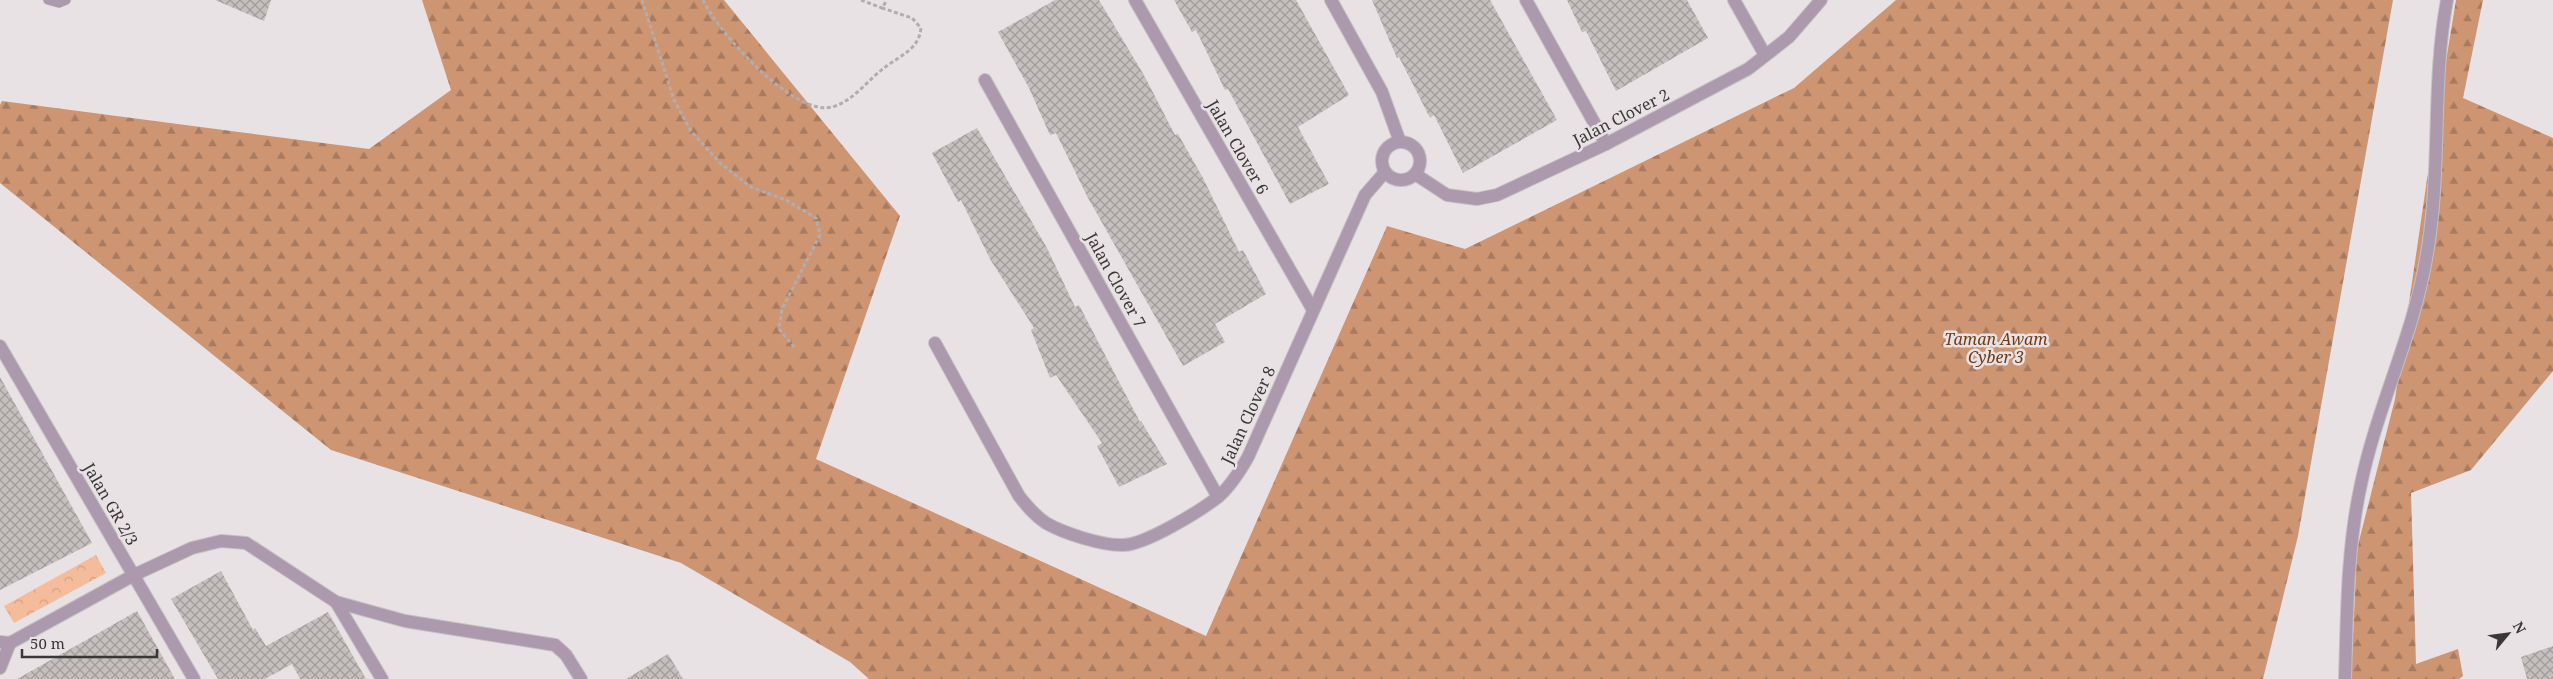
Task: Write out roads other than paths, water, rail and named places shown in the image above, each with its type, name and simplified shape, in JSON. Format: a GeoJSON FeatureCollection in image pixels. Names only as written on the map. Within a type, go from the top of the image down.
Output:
{"type":"FeatureCollection","features":[{"type":"Feature","properties":{"kind":"street","name":"Jalan Clover 6"},"geometry":{"type":"LineString","coordinates":[[1136,0],[1313,310]]}},
{"type":"Feature","properties":{"kind":"street"},"geometry":{"type":"LineString","coordinates":[[1331,0],[1382,92],[1400,142]]}},
{"type":"Feature","properties":{"kind":"street"},"geometry":{"type":"LineString","coordinates":[[1526,0],[1606,144]]}},
{"type":"Feature","properties":{"kind":"street"},"geometry":{"type":"LineString","coordinates":[[1734,0],[1765,55]]}},
{"type":"Feature","properties":{"kind":"street","name":"Jalan Clover 2"},"geometry":{"type":"LineString","coordinates":[[1415,174],[1448,195],[1477,199],[1497,195],[1606,144],[1748,69],[1789,37],[1821,0]]}},
{"type":"Feature","properties":{"kind":"street"},"geometry":{"type":"LineString","coordinates":[[2345,679],[2350,546],[2361,483],[2381,408],[2415,309],[2430,240],[2436,115],[2447,0]]}},
{"type":"Feature","properties":{"kind":"street","name":"Jalan Clover 7"},"geometry":{"type":"LineString","coordinates":[[985,80],[1218,496]]}},
{"type":"Feature","properties":{"kind":"street"},"geometry":{"type":"LineString","coordinates":[[1400,142],[1406,143],[1417,150],[1420,163],[1415,174],[1399,180],[1385,172],[1382,155],[1389,146],[1400,142]]}},
{"type":"Feature","properties":{"kind":"street","name":"Jalan Clover 8"},"geometry":{"type":"LineString","coordinates":[[935,343],[1019,496],[1032,511],[1047,523],[1101,544],[1125,545],[1151,538],[1218,496],[1237,476],[1248,457],[1365,195],[1385,172]]}},
{"type":"Feature","properties":{"kind":"street","name":"Jalan GR 2/3"},"geometry":{"type":"LineString","coordinates":[[0,346],[194,679]]}},
{"type":"Feature","properties":{"kind":"street"},"geometry":{"type":"LineString","coordinates":[[6,679],[0,669],[5,643],[134,575],[192,548],[221,541],[246,543],[336,602],[405,621],[555,645],[566,655],[581,679]]}},
{"type":"Feature","properties":{"kind":"street"},"geometry":{"type":"LineString","coordinates":[[336,602],[382,679]]}},
{"type":"Feature","properties":{"kind":"lane"},"geometry":{"type":"LineString","coordinates":[[48,0],[59,3],[66,0]]}},
{"type":"Feature","properties":{"kind":"park label","name":"Taman Awam Cyber 3"},"geometry":{"type":"Point","coordinates":[1996,348]}}]}
